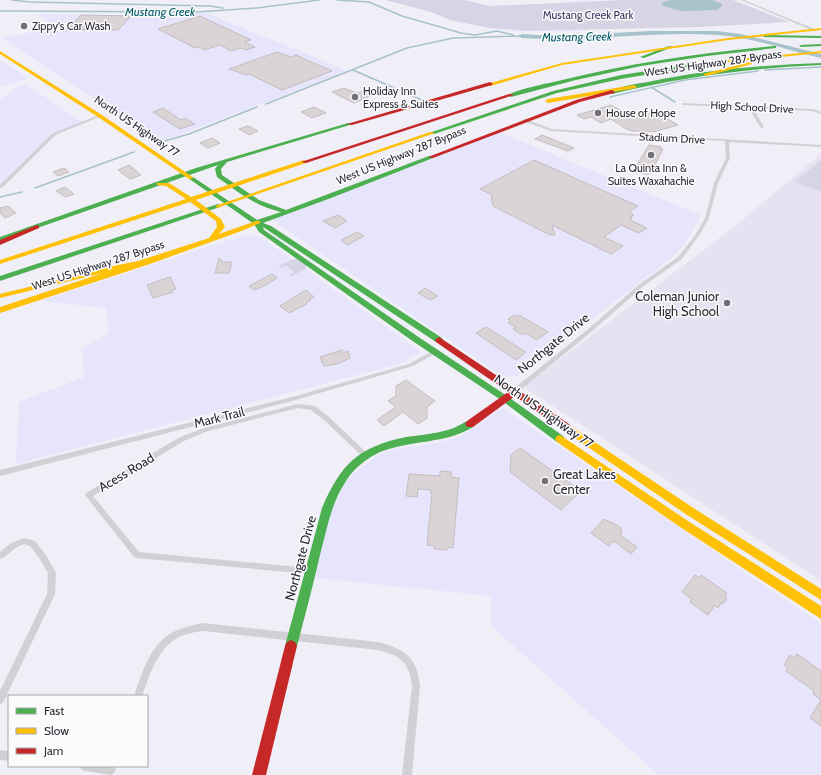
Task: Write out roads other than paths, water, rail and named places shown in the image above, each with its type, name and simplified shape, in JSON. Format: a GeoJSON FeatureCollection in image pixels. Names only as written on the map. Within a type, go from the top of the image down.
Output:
{"type":"FeatureCollection","features":[{"type":"Feature","properties":{"kind":"main road","name":"West US Highway 287 Bypass"},"geometry":{"type":"LineString","coordinates":[[0,239],[225,161],[314,134],[562,64],[728,39],[819,32]]}},
{"type":"Feature","properties":{"kind":"main road"},"geometry":{"type":"LineString","coordinates":[[0,262],[488,101],[540,86],[624,66],[669,58],[760,48],[821,45]]}},
{"type":"Feature","properties":{"kind":"main road"},"geometry":{"type":"LineString","coordinates":[[540,86],[556,79],[671,47]]}},
{"type":"Feature","properties":{"kind":"main road","name":"North US Highway 77"},"geometry":{"type":"LineString","coordinates":[[0,52],[100,116],[257,223],[270,227],[404,316],[691,512],[821,595]]}},
{"type":"Feature","properties":{"kind":"main road"},"geometry":{"type":"LineString","coordinates":[[0,279],[257,191],[555,92],[636,73],[703,62],[821,53]]}},
{"type":"Feature","properties":{"kind":"main road"},"geometry":{"type":"LineString","coordinates":[[706,74],[789,55]]}},
{"type":"Feature","properties":{"kind":"main road","name":"West US Highway 287 Bypass"},"geometry":{"type":"LineString","coordinates":[[0,310],[211,240],[292,209],[329,197],[524,120],[578,101],[634,87],[706,74],[778,65],[821,64]]}},
{"type":"Feature","properties":{"kind":"main road"},"geometry":{"type":"LineString","coordinates":[[470,120],[574,95],[634,87]]}},
{"type":"Feature","properties":{"kind":"main road"},"geometry":{"type":"LineString","coordinates":[[225,161],[218,170],[219,176],[270,209],[292,209]]}},
{"type":"Feature","properties":{"kind":"main road"},"geometry":{"type":"LineString","coordinates":[[158,183],[167,184],[175,188],[218,220],[221,227],[211,240]]}},
{"type":"Feature","properties":{"kind":"main road","name":"North US Highway 77"},"geometry":{"type":"LineString","coordinates":[[257,223],[261,231],[434,352],[504,398],[556,436],[684,524],[821,613]]}},
{"type":"Feature","properties":{"kind":"main road"},"geometry":{"type":"LineString","coordinates":[[0,243],[37,227]]}},
{"type":"Feature","properties":{"kind":"main road"},"geometry":{"type":"LineString","coordinates":[[0,296],[118,266],[147,262]]}},
{"type":"Feature","properties":{"kind":"main road"},"geometry":{"type":"LineString","coordinates":[[391,322],[404,316]]}},
{"type":"Feature","properties":{"kind":"main road","name":"Northgate Drive"},"geometry":{"type":"LineString","coordinates":[[259,775],[309,571],[327,508],[335,487],[345,472],[365,455],[390,445],[459,430],[514,392]]}},
{"type":"Feature","properties":{"kind":"street"},"geometry":{"type":"LineString","coordinates":[[742,0],[819,32]]}},
{"type":"Feature","properties":{"kind":"street","name":"High School Drive"},"geometry":{"type":"LineString","coordinates":[[683,104],[812,110],[821,113]]}},
{"type":"Feature","properties":{"kind":"street"},"geometry":{"type":"LineString","coordinates":[[750,107],[762,127]]}},
{"type":"Feature","properties":{"kind":"street"},"geometry":{"type":"LineString","coordinates":[[0,187],[54,134],[100,116]]}},
{"type":"Feature","properties":{"kind":"street","name":"Stadium Drive"},"geometry":{"type":"LineString","coordinates":[[524,120],[551,130],[821,146]]}},
{"type":"Feature","properties":{"kind":"street","name":"Northgate Drive"},"geometry":{"type":"LineString","coordinates":[[514,392],[589,331],[642,284],[680,258],[698,234],[707,218],[716,183],[728,158],[727,141]]}},
{"type":"Feature","properties":{"kind":"street","name":"Mark Trail"},"geometry":{"type":"LineString","coordinates":[[0,473],[300,397],[411,365],[434,352]]}},
{"type":"Feature","properties":{"kind":"street","name":"Acess Road"},"geometry":{"type":"LineString","coordinates":[[309,571],[137,555],[88,495],[182,439],[204,430],[298,406],[312,408],[326,418],[365,455]]}},
{"type":"Feature","properties":{"kind":"street"},"geometry":{"type":"LineString","coordinates":[[0,556],[19,543],[24,541],[32,543],[43,557],[52,573],[51,594],[0,700]]}},
{"type":"Feature","properties":{"kind":"street"},"geometry":{"type":"LineString","coordinates":[[138,695],[152,658],[160,647],[179,633],[203,627],[378,646],[393,649],[407,659],[412,665],[415,675],[416,686],[407,775]]}},
{"type":"Feature","properties":{"kind":"street"},"geometry":{"type":"LineString","coordinates":[[91,767],[111,770]]}},
{"type":"Feature","properties":{"kind":"waterway"},"geometry":{"type":"LineString","coordinates":[[12,0],[30,2],[210,6],[223,8]]}},
{"type":"Feature","properties":{"kind":"waterway","name":"Mustang Creek"},"geometry":{"type":"LineString","coordinates":[[0,11],[197,12],[257,8],[319,0]]}},
{"type":"Feature","properties":{"kind":"waterway","name":"Mustang Creek"},"geometry":{"type":"LineString","coordinates":[[337,0],[369,2],[402,16],[461,33],[475,35],[497,31],[513,35]]}},
{"type":"Feature","properties":{"kind":"waterway","name":"Mustang Creek"},"geometry":{"type":"LineString","coordinates":[[522,36],[555,38],[651,33],[717,33],[741,36],[821,56]]}},
{"type":"Feature","properties":{"kind":"waterway"},"geometry":{"type":"LineString","coordinates":[[266,104],[407,48],[453,38],[522,36]]}},
{"type":"Feature","properties":{"kind":"waterway"},"geometry":{"type":"LineString","coordinates":[[765,70],[821,67]]}},
{"type":"Feature","properties":{"kind":"waterway"},"geometry":{"type":"LineString","coordinates":[[353,70],[422,100]]}},
{"type":"Feature","properties":{"kind":"waterway"},"geometry":{"type":"LineString","coordinates":[[652,88],[685,80],[758,71]]}},
{"type":"Feature","properties":{"kind":"waterway"},"geometry":{"type":"LineString","coordinates":[[610,97],[652,88]]}},
{"type":"Feature","properties":{"kind":"waterway"},"geometry":{"type":"LineString","coordinates":[[652,88],[675,102]]}},
{"type":"Feature","properties":{"kind":"waterway"},"geometry":{"type":"LineString","coordinates":[[158,143],[189,134],[257,107]]}},
{"type":"Feature","properties":{"kind":"waterway"},"geometry":{"type":"LineString","coordinates":[[35,188],[134,152]]}},
{"type":"Feature","properties":{"kind":"waterway"},"geometry":{"type":"LineString","coordinates":[[0,197],[22,192]]}},
{"type":"Feature","properties":{"kind":"place","name":"Zippy's Car Wash"},"geometry":{"type":"Point","coordinates":[24,26]}},
{"type":"Feature","properties":{"kind":"place","name":"Holiday Inn Express & Suites"},"geometry":{"type":"Point","coordinates":[355,97]}},
{"type":"Feature","properties":{"kind":"place","name":"House of Hope"},"geometry":{"type":"Point","coordinates":[598,113]}},
{"type":"Feature","properties":{"kind":"place","name":"La Quinta Inn & Suites Waxahachie"},"geometry":{"type":"Point","coordinates":[651,155]}},
{"type":"Feature","properties":{"kind":"place","name":"Coleman Junior High School"},"geometry":{"type":"Point","coordinates":[727,303]}},
{"type":"Feature","properties":{"kind":"place","name":"Great Lakes Center"},"geometry":{"type":"Point","coordinates":[545,481]}},
{"type":"Feature","properties":{"kind":"park label","name":"Mustang Creek Park"},"geometry":{"type":"Point","coordinates":[588,15]}}]}
